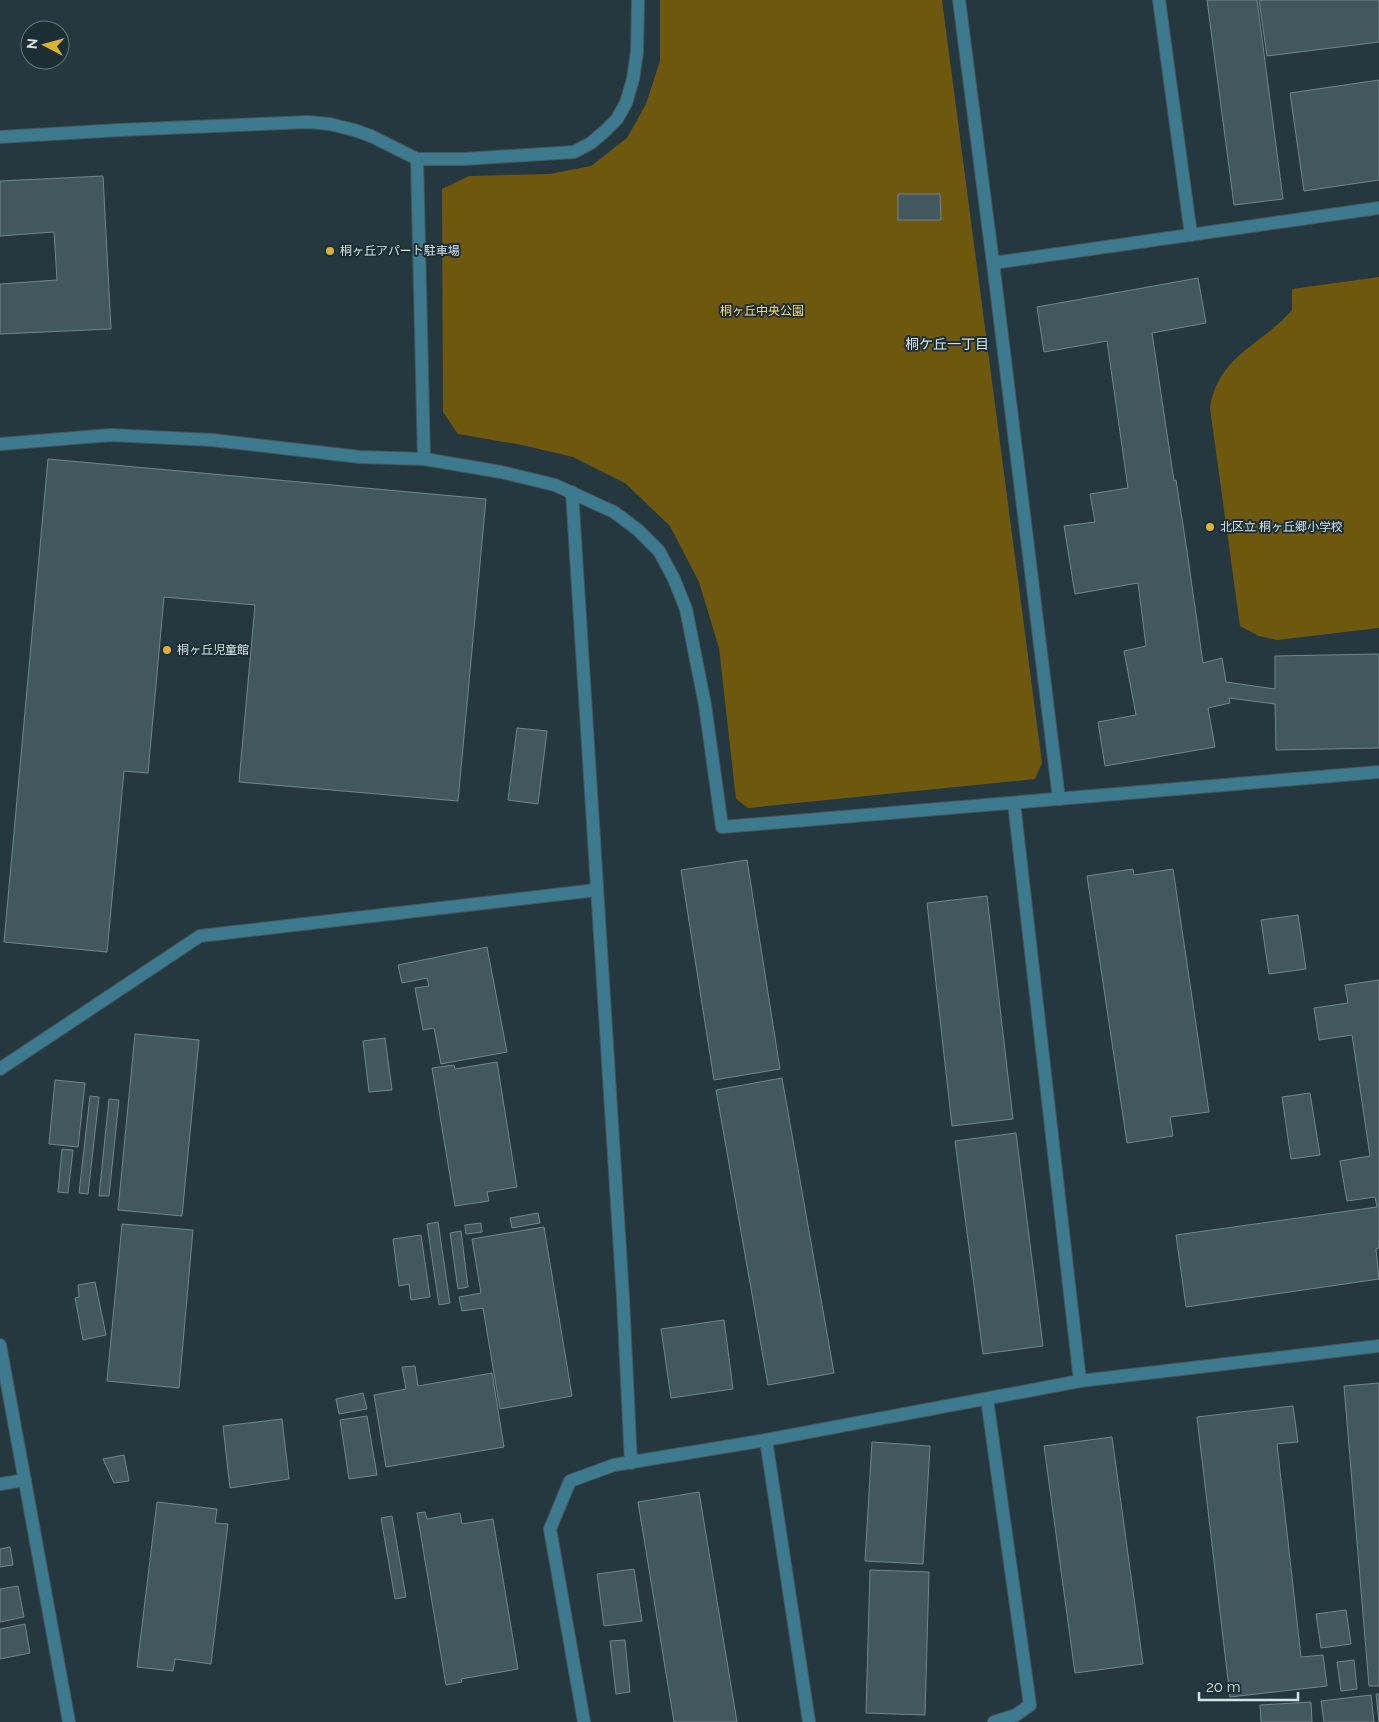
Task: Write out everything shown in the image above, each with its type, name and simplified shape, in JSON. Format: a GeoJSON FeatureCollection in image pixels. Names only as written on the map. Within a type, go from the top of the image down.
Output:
{"type":"FeatureCollection","features":[{"type":"Feature","properties":{"kind":"street"},"geometry":{"type":"LineString","coordinates":[[0,137],[130,129],[308,122],[330,124],[354,130],[371,136],[417,159],[464,159],[574,152],[591,143],[616,119],[626,103],[633,78],[637,52],[638,0]]}},
{"type":"Feature","properties":{"kind":"street"},"geometry":{"type":"LineString","coordinates":[[959,0],[1059,799]]}},
{"type":"Feature","properties":{"kind":"street"},"geometry":{"type":"LineString","coordinates":[[1159,0],[1191,235]]}},
{"type":"Feature","properties":{"kind":"street"},"geometry":{"type":"LineString","coordinates":[[417,159],[424,459]]}},
{"type":"Feature","properties":{"kind":"street"},"geometry":{"type":"LineString","coordinates":[[993,263],[1379,208]]}},
{"type":"Feature","properties":{"kind":"street"},"geometry":{"type":"LineString","coordinates":[[0,444],[111,435],[212,440],[360,457],[424,459],[501,472],[554,484],[614,512],[638,530],[659,551],[674,579],[686,609],[705,705],[722,827],[1379,772]]}},
{"type":"Feature","properties":{"kind":"street"},"geometry":{"type":"LineString","coordinates":[[572,492],[623,1298],[631,1463]]}},
{"type":"Feature","properties":{"kind":"street"},"geometry":{"type":"LineString","coordinates":[[1014,803],[1080,1381]]}},
{"type":"Feature","properties":{"kind":"street"},"geometry":{"type":"LineString","coordinates":[[0,1069],[200,936],[597,890]]}},
{"type":"Feature","properties":{"kind":"street"},"geometry":{"type":"LineString","coordinates":[[0,1345],[69,1722]]}},
{"type":"Feature","properties":{"kind":"street"},"geometry":{"type":"LineString","coordinates":[[584,1722],[550,1529],[570,1481],[614,1465],[766,1440],[1080,1381],[1379,1346]]}},
{"type":"Feature","properties":{"kind":"street"},"geometry":{"type":"LineString","coordinates":[[986,1399],[1030,1705],[1016,1715],[994,1722]]}},
{"type":"Feature","properties":{"kind":"street"},"geometry":{"type":"LineString","coordinates":[[766,1440],[809,1722]]}},
{"type":"Feature","properties":{"kind":"street"},"geometry":{"type":"LineString","coordinates":[[0,1484],[25,1480]]}},
{"type":"Feature","properties":{"kind":"green space","name":"桐ヶ丘中央公園"},"geometry":{"type":"Polygon","coordinates":[[[660,0],[942,0],[1042,763],[1035,779],[748,808],[736,799],[719,648],[699,582],[670,526],[625,483],[573,457],[522,445],[458,434],[443,412],[442,189],[469,176],[550,174],[591,166],[627,138],[646,104],[660,61],[660,0]]]}},
{"type":"Feature","properties":{"kind":"green space"},"geometry":{"type":"Polygon","coordinates":[[[1379,277],[1379,628],[1277,640],[1259,636],[1240,626],[1210,408],[1215,390],[1222,375],[1232,363],[1292,310],[1292,289],[1379,277]]]}},
{"type":"Feature","properties":{"kind":"building"},"geometry":{"type":"Polygon","coordinates":[[[1207,0],[1257,0],[1283,199],[1234,205],[1207,0]]]}},
{"type":"Feature","properties":{"kind":"building"},"geometry":{"type":"Polygon","coordinates":[[[1259,0],[1379,0],[1379,42],[1267,56],[1259,0]]]}},
{"type":"Feature","properties":{"kind":"building"},"geometry":{"type":"Polygon","coordinates":[[[1379,80],[1379,180],[1304,191],[1290,93],[1379,80]]]}},
{"type":"Feature","properties":{"kind":"building"},"geometry":{"type":"Polygon","coordinates":[[[103,176],[111,329],[0,334],[0,284],[57,280],[54,232],[0,236],[0,181],[103,176]]]}},
{"type":"Feature","properties":{"kind":"building"},"geometry":{"type":"Polygon","coordinates":[[[898,194],[940,194],[941,220],[898,220],[898,194]]]}},
{"type":"Feature","properties":{"kind":"building"},"geometry":{"type":"Polygon","coordinates":[[[1198,278],[1206,323],[1152,333],[1203,663],[1222,658],[1226,682],[1275,689],[1275,656],[1379,654],[1379,748],[1276,750],[1275,704],[1229,698],[1230,703],[1208,708],[1215,747],[1105,766],[1098,722],[1136,715],[1124,651],[1146,646],[1138,583],[1075,594],[1064,526],[1095,522],[1090,494],[1128,488],[1107,341],[1044,352],[1037,307],[1198,278]]]}},
{"type":"Feature","properties":{"kind":"building"},"geometry":{"type":"Polygon","coordinates":[[[48,459],[486,499],[458,801],[239,782],[255,605],[164,597],[148,773],[124,771],[107,952],[4,942],[48,459]]]}},
{"type":"Feature","properties":{"kind":"building"},"geometry":{"type":"Polygon","coordinates":[[[517,728],[547,731],[538,804],[508,800],[517,728]]]}},
{"type":"Feature","properties":{"kind":"building"},"geometry":{"type":"Polygon","coordinates":[[[747,860],[780,1069],[714,1080],[681,870],[747,860]]]}},
{"type":"Feature","properties":{"kind":"building"},"geometry":{"type":"Polygon","coordinates":[[[1133,869],[1134,875],[1173,869],[1209,1112],[1170,1117],[1173,1136],[1127,1143],[1087,876],[1133,869]]]}},
{"type":"Feature","properties":{"kind":"building"},"geometry":{"type":"Polygon","coordinates":[[[987,896],[1013,1119],[952,1126],[927,903],[987,896]]]}},
{"type":"Feature","properties":{"kind":"building"},"geometry":{"type":"Polygon","coordinates":[[[1298,915],[1306,969],[1269,974],[1261,920],[1298,915]]]}},
{"type":"Feature","properties":{"kind":"building"},"geometry":{"type":"Polygon","coordinates":[[[487,947],[507,1052],[441,1064],[434,1028],[423,1030],[415,988],[429,986],[427,978],[402,983],[398,965],[487,947]]]}},
{"type":"Feature","properties":{"kind":"building"},"geometry":{"type":"Polygon","coordinates":[[[1379,980],[1379,1248],[1376,1249],[1379,1279],[1186,1307],[1176,1235],[1377,1207],[1375,1197],[1347,1201],[1340,1161],[1370,1156],[1352,1035],[1319,1040],[1314,1008],[1348,1003],[1345,985],[1379,980]]]}},
{"type":"Feature","properties":{"kind":"building"},"geometry":{"type":"Polygon","coordinates":[[[135,1034],[199,1040],[182,1216],[118,1210],[135,1034]]]}},
{"type":"Feature","properties":{"kind":"building"},"geometry":{"type":"Polygon","coordinates":[[[385,1038],[392,1090],[369,1092],[363,1041],[385,1038]]]}},
{"type":"Feature","properties":{"kind":"building"},"geometry":{"type":"Polygon","coordinates":[[[497,1062],[517,1187],[487,1192],[489,1201],[455,1206],[432,1068],[454,1065],[455,1069],[497,1062]]]}},
{"type":"Feature","properties":{"kind":"building"},"geometry":{"type":"Polygon","coordinates":[[[782,1078],[834,1373],[768,1385],[716,1090],[782,1078]]]}},
{"type":"Feature","properties":{"kind":"building"},"geometry":{"type":"Polygon","coordinates":[[[55,1080],[85,1083],[78,1147],[49,1144],[55,1080]]]}},
{"type":"Feature","properties":{"kind":"building"},"geometry":{"type":"Polygon","coordinates":[[[1310,1093],[1320,1155],[1291,1159],[1282,1097],[1310,1093]]]}},
{"type":"Feature","properties":{"kind":"building"},"geometry":{"type":"Polygon","coordinates":[[[90,1096],[99,1097],[88,1194],[79,1193],[90,1096]]]}},
{"type":"Feature","properties":{"kind":"building"},"geometry":{"type":"Polygon","coordinates":[[[109,1099],[119,1100],[109,1196],[99,1196],[109,1099]]]}},
{"type":"Feature","properties":{"kind":"building"},"geometry":{"type":"Polygon","coordinates":[[[1016,1133],[1043,1346],[983,1354],[955,1141],[1016,1133]]]}},
{"type":"Feature","properties":{"kind":"building"},"geometry":{"type":"Polygon","coordinates":[[[62,1149],[73,1150],[68,1193],[58,1192],[62,1149]]]}},
{"type":"Feature","properties":{"kind":"building"},"geometry":{"type":"Polygon","coordinates":[[[538,1213],[540,1223],[512,1228],[510,1218],[538,1213]]]}},
{"type":"Feature","properties":{"kind":"building"},"geometry":{"type":"Polygon","coordinates":[[[438,1222],[450,1303],[439,1305],[427,1224],[438,1222]]]}},
{"type":"Feature","properties":{"kind":"building"},"geometry":{"type":"Polygon","coordinates":[[[481,1223],[482,1232],[466,1234],[465,1225],[481,1223]]]}},
{"type":"Feature","properties":{"kind":"building"},"geometry":{"type":"Polygon","coordinates":[[[122,1224],[193,1230],[179,1388],[107,1381],[122,1224]]]}},
{"type":"Feature","properties":{"kind":"building"},"geometry":{"type":"Polygon","coordinates":[[[544,1227],[572,1396],[500,1409],[483,1308],[462,1311],[459,1297],[481,1293],[472,1239],[544,1227]]]}},
{"type":"Feature","properties":{"kind":"building"},"geometry":{"type":"Polygon","coordinates":[[[461,1231],[468,1287],[458,1289],[450,1233],[461,1231]]]}},
{"type":"Feature","properties":{"kind":"building"},"geometry":{"type":"Polygon","coordinates":[[[421,1235],[430,1297],[411,1300],[409,1284],[399,1286],[393,1239],[421,1235]]]}},
{"type":"Feature","properties":{"kind":"building"},"geometry":{"type":"Polygon","coordinates":[[[95,1282],[106,1335],[83,1340],[75,1298],[79,1297],[78,1285],[95,1282]]]}},
{"type":"Feature","properties":{"kind":"building"},"geometry":{"type":"Polygon","coordinates":[[[724,1320],[733,1389],[671,1398],[661,1329],[724,1320]]]}},
{"type":"Feature","properties":{"kind":"building"},"geometry":{"type":"Polygon","coordinates":[[[415,1366],[418,1386],[492,1373],[504,1447],[386,1467],[374,1395],[406,1389],[402,1367],[415,1366]]]}},
{"type":"Feature","properties":{"kind":"building"},"geometry":{"type":"Polygon","coordinates":[[[1379,1383],[1379,1686],[1369,1686],[1344,1386],[1379,1383]]]}},
{"type":"Feature","properties":{"kind":"building"},"geometry":{"type":"Polygon","coordinates":[[[363,1393],[367,1409],[339,1414],[336,1399],[363,1393]]]}},
{"type":"Feature","properties":{"kind":"building"},"geometry":{"type":"Polygon","coordinates":[[[1293,1406],[1298,1442],[1277,1444],[1301,1657],[1323,1655],[1327,1686],[1230,1697],[1197,1417],[1293,1406]]]}},
{"type":"Feature","properties":{"kind":"building"},"geometry":{"type":"Polygon","coordinates":[[[367,1416],[377,1475],[349,1479],[340,1420],[367,1416]]]}},
{"type":"Feature","properties":{"kind":"building"},"geometry":{"type":"Polygon","coordinates":[[[282,1419],[289,1479],[230,1488],[223,1426],[282,1419]]]}},
{"type":"Feature","properties":{"kind":"building"},"geometry":{"type":"Polygon","coordinates":[[[1112,1437],[1143,1664],[1075,1673],[1044,1446],[1112,1437]]]}},
{"type":"Feature","properties":{"kind":"building"},"geometry":{"type":"Polygon","coordinates":[[[872,1442],[930,1446],[923,1564],[865,1561],[872,1442]]]}},
{"type":"Feature","properties":{"kind":"building"},"geometry":{"type":"Polygon","coordinates":[[[124,1455],[129,1481],[114,1483],[103,1459],[124,1455]]]}},
{"type":"Feature","properties":{"kind":"building"},"geometry":{"type":"Polygon","coordinates":[[[699,1492],[737,1722],[674,1722],[638,1502],[699,1492]]]}},
{"type":"Feature","properties":{"kind":"building"},"geometry":{"type":"Polygon","coordinates":[[[157,1502],[217,1509],[215,1523],[228,1524],[211,1664],[175,1659],[173,1671],[137,1667],[157,1502]]]}},
{"type":"Feature","properties":{"kind":"building"},"geometry":{"type":"Polygon","coordinates":[[[425,1512],[427,1519],[460,1513],[462,1524],[493,1519],[518,1669],[461,1679],[462,1682],[446,1685],[417,1513],[425,1512]]]}},
{"type":"Feature","properties":{"kind":"building"},"geometry":{"type":"Polygon","coordinates":[[[392,1516],[406,1597],[395,1599],[381,1518],[392,1516]]]}},
{"type":"Feature","properties":{"kind":"building"},"geometry":{"type":"Polygon","coordinates":[[[10,1547],[13,1565],[0,1567],[0,1549],[10,1547]]]}},
{"type":"Feature","properties":{"kind":"building"},"geometry":{"type":"Polygon","coordinates":[[[634,1569],[642,1621],[604,1626],[597,1574],[634,1569]]]}},
{"type":"Feature","properties":{"kind":"building"},"geometry":{"type":"Polygon","coordinates":[[[870,1570],[929,1572],[925,1715],[866,1713],[870,1570]]]}},
{"type":"Feature","properties":{"kind":"building"},"geometry":{"type":"Polygon","coordinates":[[[18,1586],[24,1617],[0,1622],[0,1589],[18,1586]]]}},
{"type":"Feature","properties":{"kind":"building"},"geometry":{"type":"Polygon","coordinates":[[[1346,1610],[1351,1644],[1321,1648],[1316,1614],[1346,1610]]]}},
{"type":"Feature","properties":{"kind":"building"},"geometry":{"type":"Polygon","coordinates":[[[25,1624],[30,1653],[0,1659],[0,1629],[25,1624]]]}},
{"type":"Feature","properties":{"kind":"building"},"geometry":{"type":"Polygon","coordinates":[[[625,1640],[630,1692],[616,1694],[610,1641],[625,1640]]]}},
{"type":"Feature","properties":{"kind":"building"},"geometry":{"type":"Polygon","coordinates":[[[1354,1660],[1357,1689],[1341,1691],[1337,1662],[1354,1660]]]}},
{"type":"Feature","properties":{"kind":"building"},"geometry":{"type":"Polygon","coordinates":[[[1376,1694],[1379,1694],[1379,1722],[1376,1694]]]}},
{"type":"Feature","properties":{"kind":"building"},"geometry":{"type":"Polygon","coordinates":[[[1371,1695],[1374,1722],[1324,1722],[1321,1701],[1371,1695]]]}},
{"type":"Feature","properties":{"kind":"building"},"geometry":{"type":"Polygon","coordinates":[[[1311,1702],[1312,1722],[1261,1722],[1260,1705],[1311,1702]]]}},
{"type":"Feature","properties":{"kind":"place","name":"桐ヶ丘アパート駐車場"},"geometry":{"type":"Point","coordinates":[330,251]}},
{"type":"Feature","properties":{"kind":"place","name":"北区立 桐ヶ丘郷小学校"},"geometry":{"type":"Point","coordinates":[1210,527]}},
{"type":"Feature","properties":{"kind":"place","name":"桐ヶ丘児童館"},"geometry":{"type":"Point","coordinates":[167,650]}},
{"type":"Feature","properties":{"kind":"district","name":"桐ケ丘一丁目"},"geometry":{"type":"Point","coordinates":[947,344]}}]}
